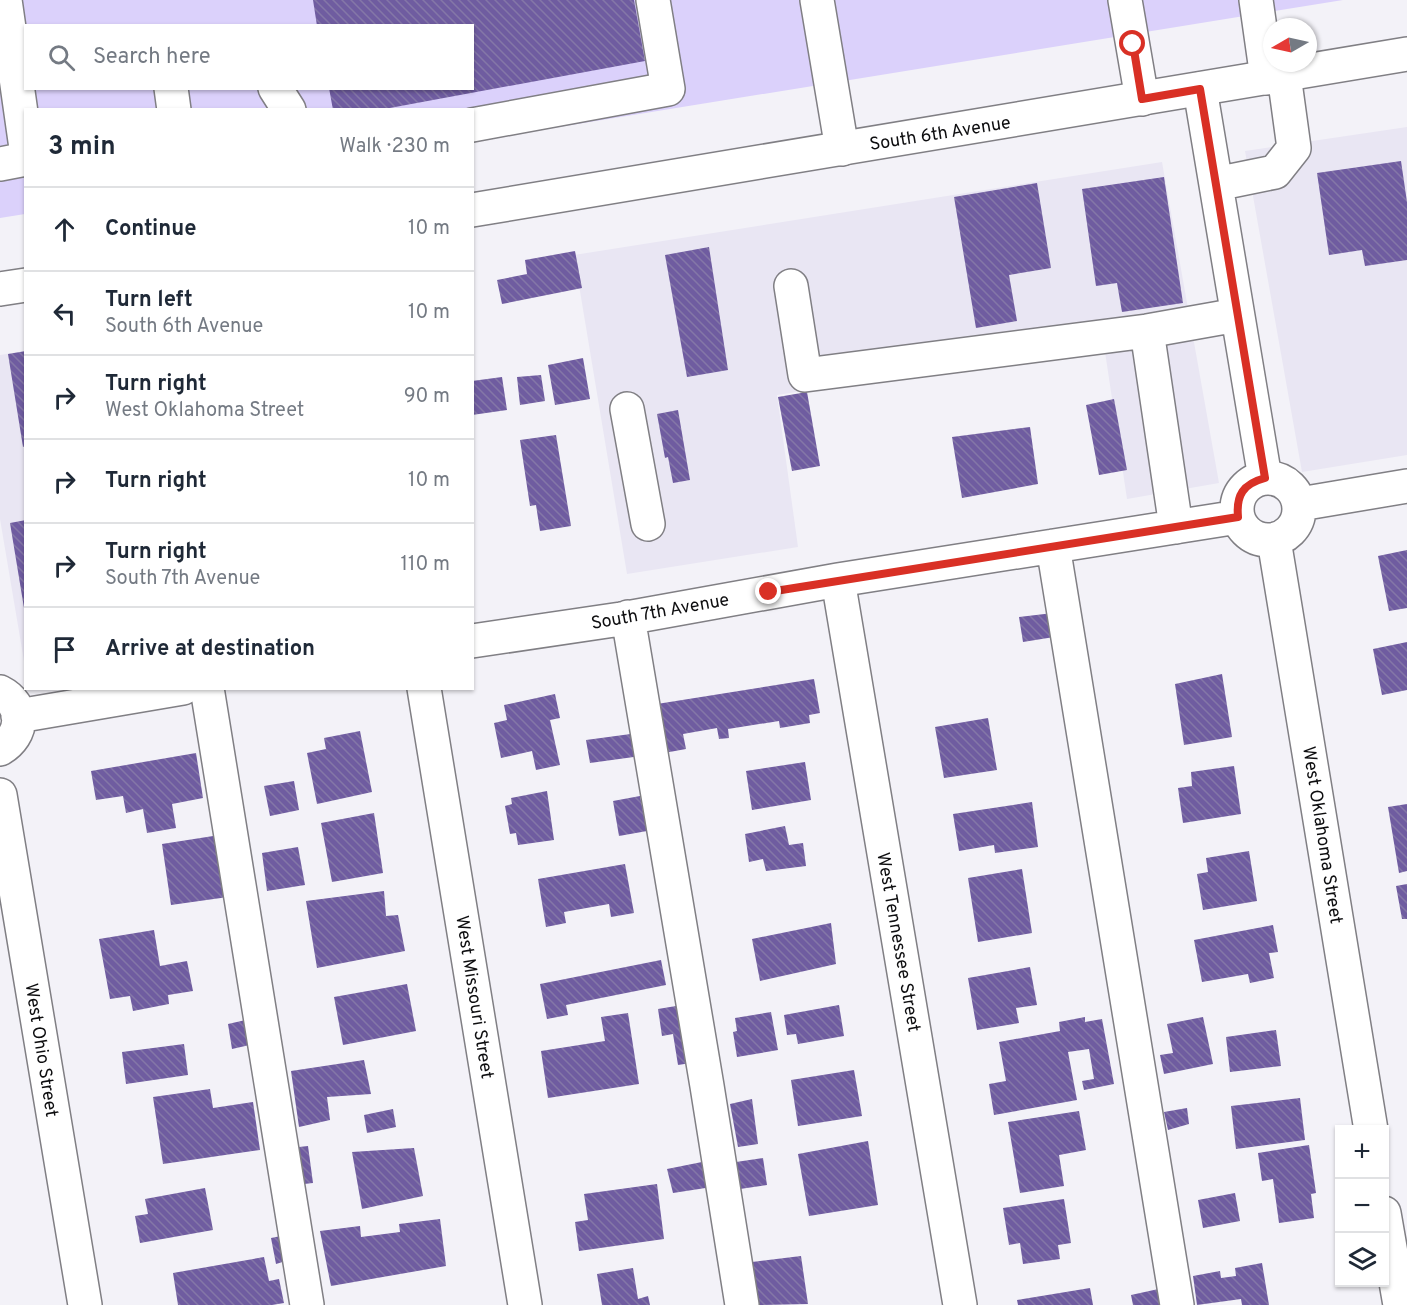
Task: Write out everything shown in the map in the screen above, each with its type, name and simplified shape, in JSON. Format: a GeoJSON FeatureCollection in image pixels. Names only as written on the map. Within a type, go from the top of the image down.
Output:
{"type":"FeatureCollection","features":[{"type":"Feature","properties":{"kind":"street"},"geometry":{"type":"LineString","coordinates":[[5,0],[24,134]]}},
{"type":"Feature","properties":{"kind":"street"},"geometry":{"type":"LineString","coordinates":[[474,125],[668,89],[653,0]]}},
{"type":"Feature","properties":{"kind":"street"},"geometry":{"type":"LineString","coordinates":[[817,0],[842,149]]}},
{"type":"Feature","properties":{"kind":"street"},"geometry":{"type":"LineString","coordinates":[[1125,0],[1142,99]]}},
{"type":"Feature","properties":{"kind":"street"},"geometry":{"type":"LineString","coordinates":[[1216,184],[1275,172],[1294,148],[1256,0]]}},
{"type":"Feature","properties":{"kind":"street","name":"South 6th Avenue"},"geometry":{"type":"LineString","coordinates":[[474,210],[1407,54]]}},
{"type":"Feature","properties":{"kind":"street"},"geometry":{"type":"LineString","coordinates":[[1200,89],[1265,478]]}},
{"type":"Feature","properties":{"kind":"street"},"geometry":{"type":"LineString","coordinates":[[171,90],[174,108]]}},
{"type":"Feature","properties":{"kind":"street"},"geometry":{"type":"LineString","coordinates":[[276,90],[288,108]]}},
{"type":"Feature","properties":{"kind":"street"},"geometry":{"type":"LineString","coordinates":[[0,164],[24,159]]}},
{"type":"Feature","properties":{"kind":"street"},"geometry":{"type":"LineString","coordinates":[[0,289],[24,285]]}},
{"type":"Feature","properties":{"kind":"street"},"geometry":{"type":"LineString","coordinates":[[791,286],[805,375],[1147,331],[1237,315]]}},
{"type":"Feature","properties":{"kind":"street"},"geometry":{"type":"LineString","coordinates":[[1147,331],[1176,527]]}},
{"type":"Feature","properties":{"kind":"street"},"geometry":{"type":"LineString","coordinates":[[627,409],[648,524]]}},
{"type":"Feature","properties":{"kind":"street"},"geometry":{"type":"LineString","coordinates":[[1265,478],[1273,478],[1287,484],[1297,496],[1300,504],[1297,523],[1283,537],[1274,540],[1265,541],[1248,533],[1238,517],[1238,500],[1242,491],[1248,485],[1265,478]]}},
{"type":"Feature","properties":{"kind":"street"},"geometry":{"type":"LineString","coordinates":[[1300,504],[1407,486]]}},
{"type":"Feature","properties":{"kind":"street","name":"South 7th Avenue"},"geometry":{"type":"LineString","coordinates":[[474,641],[1238,517]]}},
{"type":"Feature","properties":{"kind":"street","name":"West Oklahoma Street"},"geometry":{"type":"LineString","coordinates":[[1274,540],[1370,1125]]}},
{"type":"Feature","properties":{"kind":"street"},"geometry":{"type":"LineString","coordinates":[[1053,546],[1177,1305]]}},
{"type":"Feature","properties":{"kind":"street","name":"West Tennessee Street"},"geometry":{"type":"LineString","coordinates":[[838,580],[960,1305]]}},
{"type":"Feature","properties":{"kind":"street"},"geometry":{"type":"LineString","coordinates":[[628,617],[742,1305]]}},
{"type":"Feature","properties":{"kind":"street"},"geometry":{"type":"LineString","coordinates":[[0,749],[16,735],[19,725],[9,704],[161,690]]}},
{"type":"Feature","properties":{"kind":"street"},"geometry":{"type":"LineString","coordinates":[[207,690],[307,1305]]}},
{"type":"Feature","properties":{"kind":"street","name":"West Missouri Street"},"geometry":{"type":"LineString","coordinates":[[424,690],[525,1305]]}},
{"type":"Feature","properties":{"kind":"street","name":"West Ohio Street"},"geometry":{"type":"LineString","coordinates":[[0,795],[85,1305]]}},
{"type":"Feature","properties":{"kind":"street"},"geometry":{"type":"LineString","coordinates":[[1388,1233],[1400,1305]]}},
{"type":"Feature","properties":{"kind":"shaded area"},"geometry":{"type":"Polygon","coordinates":[[[0,0],[1343,0],[474,141],[474,108],[24,108],[24,214],[0,218],[0,0]]]}},
{"type":"Feature","properties":{"kind":"shaded area"},"geometry":{"type":"Polygon","coordinates":[[[1407,127],[1407,455],[1302,472],[1245,151],[1407,127]]]}},
{"type":"Feature","properties":{"kind":"shaded area"},"geometry":{"type":"Polygon","coordinates":[[[1162,162],[1219,483],[1127,499],[1104,345],[777,395],[798,547],[627,574],[574,255],[1162,162]]]}},
{"type":"Feature","properties":{"kind":"shaded area"},"geometry":{"type":"Polygon","coordinates":[[[24,351],[24,661],[0,519],[0,355],[24,351]]]}},
{"type":"Feature","properties":{"kind":"building"},"geometry":{"type":"Polygon","coordinates":[[[313,0],[634,0],[645,61],[390,108],[333,108],[329,90],[474,90],[474,24],[317,24],[313,0]]]}},
{"type":"Feature","properties":{"kind":"building"},"geometry":{"type":"Polygon","coordinates":[[[1401,161],[1407,202],[1407,260],[1365,266],[1362,250],[1329,255],[1317,173],[1401,161]]]}},
{"type":"Feature","properties":{"kind":"building"},"geometry":{"type":"Polygon","coordinates":[[[1164,177],[1183,303],[1122,312],[1117,283],[1096,286],[1082,189],[1164,177]]]}},
{"type":"Feature","properties":{"kind":"building"},"geometry":{"type":"Polygon","coordinates":[[[1037,183],[1051,268],[1009,275],[1017,321],[976,328],[954,197],[1037,183]]]}},
{"type":"Feature","properties":{"kind":"building"},"geometry":{"type":"Polygon","coordinates":[[[709,247],[728,370],[687,377],[665,255],[709,247]]]}},
{"type":"Feature","properties":{"kind":"building"},"geometry":{"type":"Polygon","coordinates":[[[575,251],[582,288],[502,304],[497,280],[527,274],[525,260],[575,251]]]}},
{"type":"Feature","properties":{"kind":"building"},"geometry":{"type":"Polygon","coordinates":[[[24,351],[23,447],[8,354],[24,351]]]}},
{"type":"Feature","properties":{"kind":"building"},"geometry":{"type":"Polygon","coordinates":[[[583,358],[590,399],[555,405],[548,365],[583,358]]]}},
{"type":"Feature","properties":{"kind":"building"},"geometry":{"type":"Polygon","coordinates":[[[541,375],[545,401],[520,405],[517,377],[541,375]]]}},
{"type":"Feature","properties":{"kind":"building"},"geometry":{"type":"Polygon","coordinates":[[[502,377],[507,410],[474,415],[474,381],[502,377]]]}},
{"type":"Feature","properties":{"kind":"building"},"geometry":{"type":"Polygon","coordinates":[[[807,392],[820,466],[792,471],[778,397],[807,392]]]}},
{"type":"Feature","properties":{"kind":"building"},"geometry":{"type":"Polygon","coordinates":[[[1114,399],[1127,470],[1099,475],[1086,405],[1114,399]]]}},
{"type":"Feature","properties":{"kind":"building"},"geometry":{"type":"Polygon","coordinates":[[[678,410],[690,480],[673,483],[668,457],[665,458],[657,414],[678,410]]]}},
{"type":"Feature","properties":{"kind":"building"},"geometry":{"type":"Polygon","coordinates":[[[1030,427],[1038,484],[962,498],[952,437],[1030,427]]]}},
{"type":"Feature","properties":{"kind":"building"},"geometry":{"type":"Polygon","coordinates":[[[556,435],[571,526],[540,531],[536,505],[530,506],[520,440],[556,435]]]}},
{"type":"Feature","properties":{"kind":"building"},"geometry":{"type":"Polygon","coordinates":[[[24,520],[24,608],[10,523],[24,520]]]}},
{"type":"Feature","properties":{"kind":"building"},"geometry":{"type":"Polygon","coordinates":[[[1407,550],[1407,608],[1389,611],[1378,556],[1407,550]]]}},
{"type":"Feature","properties":{"kind":"building"},"geometry":{"type":"Polygon","coordinates":[[[1053,613],[1054,637],[1023,642],[1019,617],[1053,613]]]}},
{"type":"Feature","properties":{"kind":"building"},"geometry":{"type":"Polygon","coordinates":[[[1407,642],[1407,690],[1382,695],[1373,649],[1407,642]]]}},
{"type":"Feature","properties":{"kind":"building"},"geometry":{"type":"Polygon","coordinates":[[[1222,674],[1232,737],[1184,745],[1175,684],[1222,674]]]}},
{"type":"Feature","properties":{"kind":"building"},"geometry":{"type":"Polygon","coordinates":[[[814,679],[820,713],[809,715],[810,723],[780,728],[779,721],[728,729],[729,738],[719,739],[717,728],[683,734],[686,749],[664,753],[657,704],[814,679]]]}},
{"type":"Feature","properties":{"kind":"building"},"geometry":{"type":"Polygon","coordinates":[[[555,694],[560,718],[550,720],[560,765],[536,770],[532,751],[501,758],[494,723],[507,720],[504,705],[555,694]]]}},
{"type":"Feature","properties":{"kind":"building"},"geometry":{"type":"Polygon","coordinates":[[[988,718],[997,770],[944,778],[935,727],[988,718]]]}},
{"type":"Feature","properties":{"kind":"building"},"geometry":{"type":"Polygon","coordinates":[[[360,731],[372,792],[317,804],[307,753],[326,749],[324,738],[360,731]]]}},
{"type":"Feature","properties":{"kind":"building"},"geometry":{"type":"Polygon","coordinates":[[[638,733],[641,756],[590,763],[586,740],[638,733]]]}},
{"type":"Feature","properties":{"kind":"building"},"geometry":{"type":"Polygon","coordinates":[[[196,753],[203,798],[172,804],[176,828],[147,833],[143,809],[126,813],[123,796],[96,800],[91,771],[196,753]]]}},
{"type":"Feature","properties":{"kind":"building"},"geometry":{"type":"Polygon","coordinates":[[[805,762],[811,800],[752,810],[746,771],[805,762]]]}},
{"type":"Feature","properties":{"kind":"building"},"geometry":{"type":"Polygon","coordinates":[[[1234,766],[1241,814],[1183,823],[1178,788],[1192,786],[1191,772],[1234,766]]]}},
{"type":"Feature","properties":{"kind":"building"},"geometry":{"type":"Polygon","coordinates":[[[294,781],[299,810],[270,816],[264,786],[294,781]]]}},
{"type":"Feature","properties":{"kind":"building"},"geometry":{"type":"Polygon","coordinates":[[[547,791],[554,840],[518,845],[516,833],[510,834],[505,806],[512,804],[511,798],[547,791]]]}},
{"type":"Feature","properties":{"kind":"building"},"geometry":{"type":"Polygon","coordinates":[[[640,796],[647,831],[619,836],[613,801],[640,796]]]}},
{"type":"Feature","properties":{"kind":"building"},"geometry":{"type":"Polygon","coordinates":[[[1032,802],[1038,847],[995,853],[994,845],[959,851],[953,814],[1032,802]]]}},
{"type":"Feature","properties":{"kind":"building"},"geometry":{"type":"Polygon","coordinates":[[[1407,804],[1407,871],[1399,873],[1388,807],[1407,804]]]}},
{"type":"Feature","properties":{"kind":"building"},"geometry":{"type":"Polygon","coordinates":[[[374,813],[383,873],[332,882],[321,823],[374,813]]]}},
{"type":"Feature","properties":{"kind":"building"},"geometry":{"type":"Polygon","coordinates":[[[785,826],[789,845],[803,843],[806,866],[766,871],[763,859],[749,862],[745,834],[785,826]]]}},
{"type":"Feature","properties":{"kind":"building"},"geometry":{"type":"Polygon","coordinates":[[[226,834],[235,896],[171,905],[162,844],[226,834]]]}},
{"type":"Feature","properties":{"kind":"building"},"geometry":{"type":"Polygon","coordinates":[[[298,847],[305,885],[267,891],[262,853],[298,847]]]}},
{"type":"Feature","properties":{"kind":"building"},"geometry":{"type":"Polygon","coordinates":[[[1249,851],[1257,901],[1203,910],[1197,874],[1208,872],[1206,858],[1249,851]]]}},
{"type":"Feature","properties":{"kind":"building"},"geometry":{"type":"Polygon","coordinates":[[[625,864],[634,913],[611,917],[609,904],[564,912],[566,923],[546,927],[538,879],[625,864]]]}},
{"type":"Feature","properties":{"kind":"building"},"geometry":{"type":"Polygon","coordinates":[[[1022,869],[1032,933],[978,942],[968,878],[1022,869]]]}},
{"type":"Feature","properties":{"kind":"building"},"geometry":{"type":"Polygon","coordinates":[[[1407,884],[1407,919],[1402,919],[1396,886],[1407,884]]]}},
{"type":"Feature","properties":{"kind":"building"},"geometry":{"type":"Polygon","coordinates":[[[384,891],[386,916],[398,915],[405,951],[317,968],[306,901],[384,891]]]}},
{"type":"Feature","properties":{"kind":"building"},"geometry":{"type":"Polygon","coordinates":[[[831,923],[836,964],[760,981],[752,939],[831,923]]]}},
{"type":"Feature","properties":{"kind":"building"},"geometry":{"type":"Polygon","coordinates":[[[1273,925],[1278,952],[1269,953],[1274,978],[1250,983],[1248,974],[1202,982],[1194,940],[1273,925]]]}},
{"type":"Feature","properties":{"kind":"building"},"geometry":{"type":"Polygon","coordinates":[[[154,930],[160,966],[187,961],[193,991],[168,995],[169,1004],[133,1011],[130,996],[110,999],[99,939],[154,930]]]}},
{"type":"Feature","properties":{"kind":"building"},"geometry":{"type":"Polygon","coordinates":[[[661,960],[666,985],[566,1005],[568,1015],[547,1019],[540,984],[661,960]]]}},
{"type":"Feature","properties":{"kind":"building"},"geometry":{"type":"Polygon","coordinates":[[[1030,967],[1037,1005],[1016,1008],[1019,1023],[977,1030],[968,978],[1030,967]]]}},
{"type":"Feature","properties":{"kind":"building"},"geometry":{"type":"Polygon","coordinates":[[[407,984],[416,1031],[343,1045],[334,997],[407,984]]]}},
{"type":"Feature","properties":{"kind":"building"},"geometry":{"type":"Polygon","coordinates":[[[688,1004],[697,1062],[678,1065],[673,1034],[662,1036],[658,1009],[688,1004]]]}},
{"type":"Feature","properties":{"kind":"building"},"geometry":{"type":"Polygon","coordinates":[[[839,1005],[844,1036],[798,1044],[796,1034],[787,1035],[784,1015],[839,1005]]]}},
{"type":"Feature","properties":{"kind":"building"},"geometry":{"type":"Polygon","coordinates":[[[771,1012],[778,1050],[737,1057],[733,1032],[737,1031],[735,1018],[771,1012]]]}},
{"type":"Feature","properties":{"kind":"building"},"geometry":{"type":"Polygon","coordinates":[[[628,1013],[639,1084],[548,1098],[541,1051],[605,1041],[601,1017],[628,1013]]]}},
{"type":"Feature","properties":{"kind":"building"},"geometry":{"type":"Polygon","coordinates":[[[1085,1017],[1085,1022],[1102,1019],[1114,1084],[1084,1090],[1082,1081],[1094,1079],[1089,1049],[1068,1052],[1077,1100],[994,1115],[989,1084],[1006,1081],[999,1042],[1060,1031],[1059,1022],[1085,1017]]]}},
{"type":"Feature","properties":{"kind":"building"},"geometry":{"type":"Polygon","coordinates":[[[1203,1017],[1213,1064],[1164,1074],[1160,1055],[1173,1053],[1167,1024],[1203,1017]]]}},
{"type":"Feature","properties":{"kind":"building"},"geometry":{"type":"Polygon","coordinates":[[[250,1019],[254,1044],[232,1049],[228,1024],[250,1019]]]}},
{"type":"Feature","properties":{"kind":"building"},"geometry":{"type":"Polygon","coordinates":[[[1276,1030],[1281,1066],[1230,1072],[1226,1037],[1276,1030]]]}},
{"type":"Feature","properties":{"kind":"building"},"geometry":{"type":"Polygon","coordinates":[[[184,1044],[188,1075],[126,1084],[122,1052],[184,1044]]]}},
{"type":"Feature","properties":{"kind":"building"},"geometry":{"type":"Polygon","coordinates":[[[364,1060],[371,1094],[327,1097],[330,1120],[299,1127],[291,1071],[364,1060]]]}},
{"type":"Feature","properties":{"kind":"building"},"geometry":{"type":"Polygon","coordinates":[[[854,1070],[862,1116],[798,1126],[791,1080],[854,1070]]]}},
{"type":"Feature","properties":{"kind":"building"},"geometry":{"type":"Polygon","coordinates":[[[210,1089],[213,1108],[253,1102],[260,1150],[163,1164],[153,1097],[210,1089]]]}},
{"type":"Feature","properties":{"kind":"building"},"geometry":{"type":"Polygon","coordinates":[[[1300,1098],[1305,1140],[1236,1149],[1231,1106],[1300,1098]]]}},
{"type":"Feature","properties":{"kind":"building"},"geometry":{"type":"Polygon","coordinates":[[[752,1099],[758,1144],[738,1147],[730,1104],[752,1099]]]}},
{"type":"Feature","properties":{"kind":"building"},"geometry":{"type":"Polygon","coordinates":[[[1187,1108],[1189,1124],[1168,1130],[1164,1112],[1187,1108]]]}},
{"type":"Feature","properties":{"kind":"building"},"geometry":{"type":"Polygon","coordinates":[[[393,1109],[396,1127],[367,1133],[364,1115],[393,1109]]]}},
{"type":"Feature","properties":{"kind":"building"},"geometry":{"type":"Polygon","coordinates":[[[1079,1111],[1086,1150],[1059,1155],[1064,1186],[1020,1193],[1008,1122],[1079,1111]]]}},
{"type":"Feature","properties":{"kind":"building"},"geometry":{"type":"Polygon","coordinates":[[[868,1141],[878,1205],[809,1216],[798,1154],[868,1141]]]}},
{"type":"Feature","properties":{"kind":"building"},"geometry":{"type":"Polygon","coordinates":[[[1309,1145],[1316,1193],[1311,1194],[1314,1218],[1279,1223],[1273,1179],[1262,1181],[1258,1153],[1309,1145]]]}},
{"type":"Feature","properties":{"kind":"building"},"geometry":{"type":"Polygon","coordinates":[[[308,1146],[313,1183],[295,1185],[290,1148],[308,1146]]]}},
{"type":"Feature","properties":{"kind":"building"},"geometry":{"type":"Polygon","coordinates":[[[414,1148],[423,1196],[362,1209],[352,1152],[414,1148]]]}},
{"type":"Feature","properties":{"kind":"building"},"geometry":{"type":"Polygon","coordinates":[[[763,1158],[767,1185],[740,1189],[736,1162],[763,1158]]]}},
{"type":"Feature","properties":{"kind":"building"},"geometry":{"type":"Polygon","coordinates":[[[707,1161],[712,1187],[673,1193],[667,1169],[707,1161]]]}},
{"type":"Feature","properties":{"kind":"building"},"geometry":{"type":"Polygon","coordinates":[[[657,1184],[664,1239],[579,1251],[575,1222],[588,1220],[584,1194],[657,1184]]]}},
{"type":"Feature","properties":{"kind":"building"},"geometry":{"type":"Polygon","coordinates":[[[205,1188],[213,1230],[140,1243],[135,1216],[148,1214],[145,1199],[205,1188]]]}},
{"type":"Feature","properties":{"kind":"building"},"geometry":{"type":"Polygon","coordinates":[[[1235,1193],[1240,1221],[1203,1228],[1198,1200],[1235,1193]]]}},
{"type":"Feature","properties":{"kind":"building"},"geometry":{"type":"Polygon","coordinates":[[[1064,1199],[1071,1243],[1058,1245],[1060,1259],[1023,1264],[1020,1243],[1009,1245],[1003,1208],[1064,1199]]]}},
{"type":"Feature","properties":{"kind":"building"},"geometry":{"type":"Polygon","coordinates":[[[440,1219],[446,1266],[331,1286],[320,1231],[360,1226],[361,1237],[400,1232],[399,1224],[440,1219]]]}},
{"type":"Feature","properties":{"kind":"building"},"geometry":{"type":"Polygon","coordinates":[[[286,1235],[289,1260],[276,1264],[271,1238],[286,1235]]]}},
{"type":"Feature","properties":{"kind":"building"},"geometry":{"type":"Polygon","coordinates":[[[801,1256],[808,1304],[758,1305],[752,1262],[801,1256]]]}},
{"type":"Feature","properties":{"kind":"building"},"geometry":{"type":"Polygon","coordinates":[[[264,1257],[269,1281],[279,1279],[284,1303],[178,1305],[173,1273],[264,1257]]]}},
{"type":"Feature","properties":{"kind":"building"},"geometry":{"type":"Polygon","coordinates":[[[1262,1263],[1269,1305],[1242,1305],[1241,1299],[1197,1305],[1193,1276],[1220,1271],[1221,1278],[1236,1276],[1235,1268],[1262,1263]]]}},
{"type":"Feature","properties":{"kind":"building"},"geometry":{"type":"Polygon","coordinates":[[[633,1268],[638,1299],[648,1296],[650,1305],[602,1305],[597,1274],[633,1268]]]}},
{"type":"Feature","properties":{"kind":"building"},"geometry":{"type":"Polygon","coordinates":[[[1090,1288],[1093,1305],[1018,1305],[1017,1300],[1090,1288]]]}},
{"type":"Feature","properties":{"kind":"building"},"geometry":{"type":"Polygon","coordinates":[[[1163,1288],[1166,1305],[1133,1305],[1131,1295],[1163,1288]]]}},
{"type":"Feature","properties":{"kind":"route"},"geometry":{"type":"LineString","coordinates":[[769,592],[1238,517],[1238,500],[1242,491],[1256,480],[1265,478],[1200,89],[1142,99],[1133,44]]}}]}
